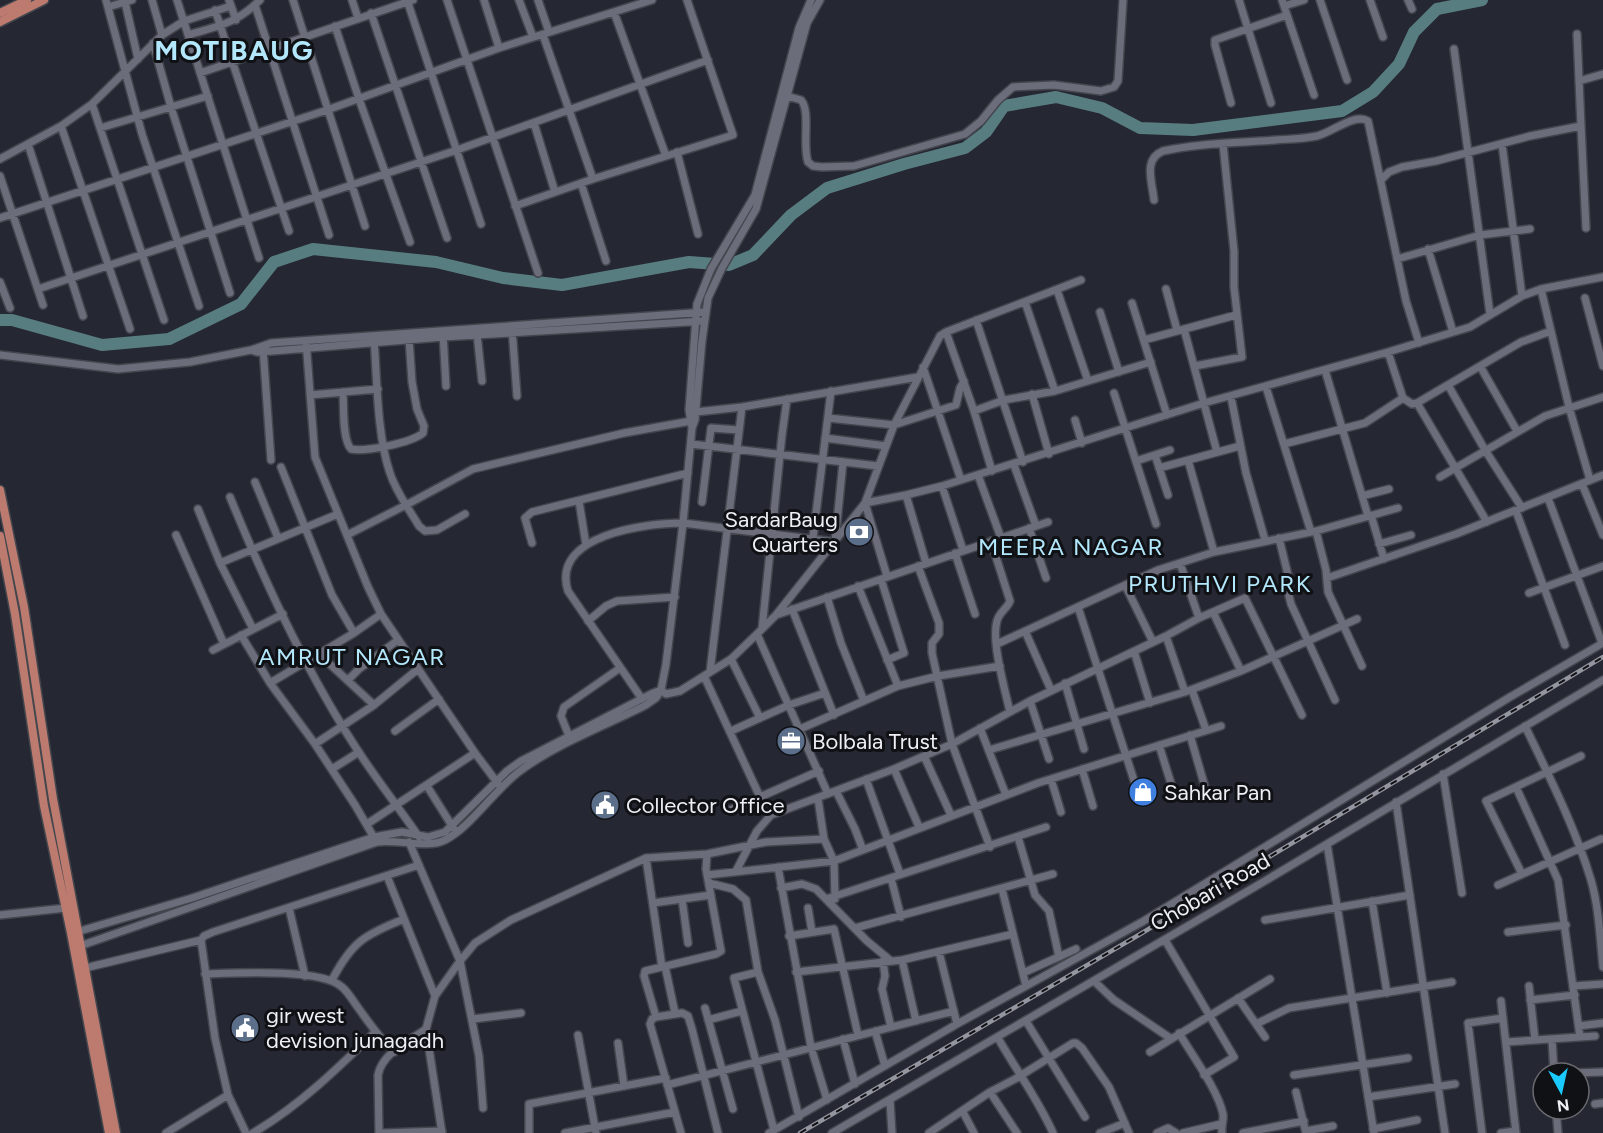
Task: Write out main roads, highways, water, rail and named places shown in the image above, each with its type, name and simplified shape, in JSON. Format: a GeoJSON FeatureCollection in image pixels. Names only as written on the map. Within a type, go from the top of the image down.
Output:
{"type":"FeatureCollection","features":[{"type":"Feature","properties":{"kind":"main road"},"geometry":{"type":"LineString","coordinates":[[0,14],[27,0]]}},
{"type":"Feature","properties":{"kind":"main road"},"geometry":{"type":"LineString","coordinates":[[0,22],[44,0]]}},
{"type":"Feature","properties":{"kind":"main road"},"geometry":{"type":"LineString","coordinates":[[0,490],[18,575],[109,1133]]}},
{"type":"Feature","properties":{"kind":"main road"},"geometry":{"type":"LineString","coordinates":[[0,536],[15,614],[44,806],[66,908],[75,932]]}},
{"type":"Feature","properties":{"kind":"main road"},"geometry":{"type":"LineString","coordinates":[[77,946],[85,968],[116,1133]]}},
{"type":"Feature","properties":{"kind":"waterway"},"geometry":{"type":"LineString","coordinates":[[0,320],[12,320],[102,345],[169,339],[241,304],[274,262],[313,249],[436,262],[503,278],[562,285],[689,262],[729,265],[753,255],[791,215],[827,188],[965,148],[986,132],[1004,106],[1056,97],[1102,108],[1140,128],[1193,130],[1342,111],[1373,92],[1399,64],[1414,32],[1437,9],[1482,0]]}},
{"type":"Feature","properties":{"kind":"railway"},"geometry":{"type":"LineString","coordinates":[[800,1133],[1137,936],[1603,657]]}},
{"type":"Feature","properties":{"kind":"place","name":"SardarBaug Quarters"},"geometry":{"type":"Point","coordinates":[859,532]}},
{"type":"Feature","properties":{"kind":"place","name":"Bolbala Trust"},"geometry":{"type":"Point","coordinates":[791,741]}},
{"type":"Feature","properties":{"kind":"place","name":"Sahkar Pan"},"geometry":{"type":"Point","coordinates":[1143,792]}},
{"type":"Feature","properties":{"kind":"place","name":"Collector Office"},"geometry":{"type":"Point","coordinates":[605,805]}},
{"type":"Feature","properties":{"kind":"place","name":"gir west devision junagadh"},"geometry":{"type":"Point","coordinates":[245,1028]}},
{"type":"Feature","properties":{"kind":"district","name":"MOTIBAUG"},"geometry":{"type":"Point","coordinates":[234,50]}},
{"type":"Feature","properties":{"kind":"district","name":"MEERA NAGAR"},"geometry":{"type":"Point","coordinates":[1071,546]}},
{"type":"Feature","properties":{"kind":"district","name":"PRUTHVI PARK"},"geometry":{"type":"Point","coordinates":[1220,583]}},
{"type":"Feature","properties":{"kind":"district","name":"AMRUT NAGAR"},"geometry":{"type":"Point","coordinates":[352,656]}}]}
